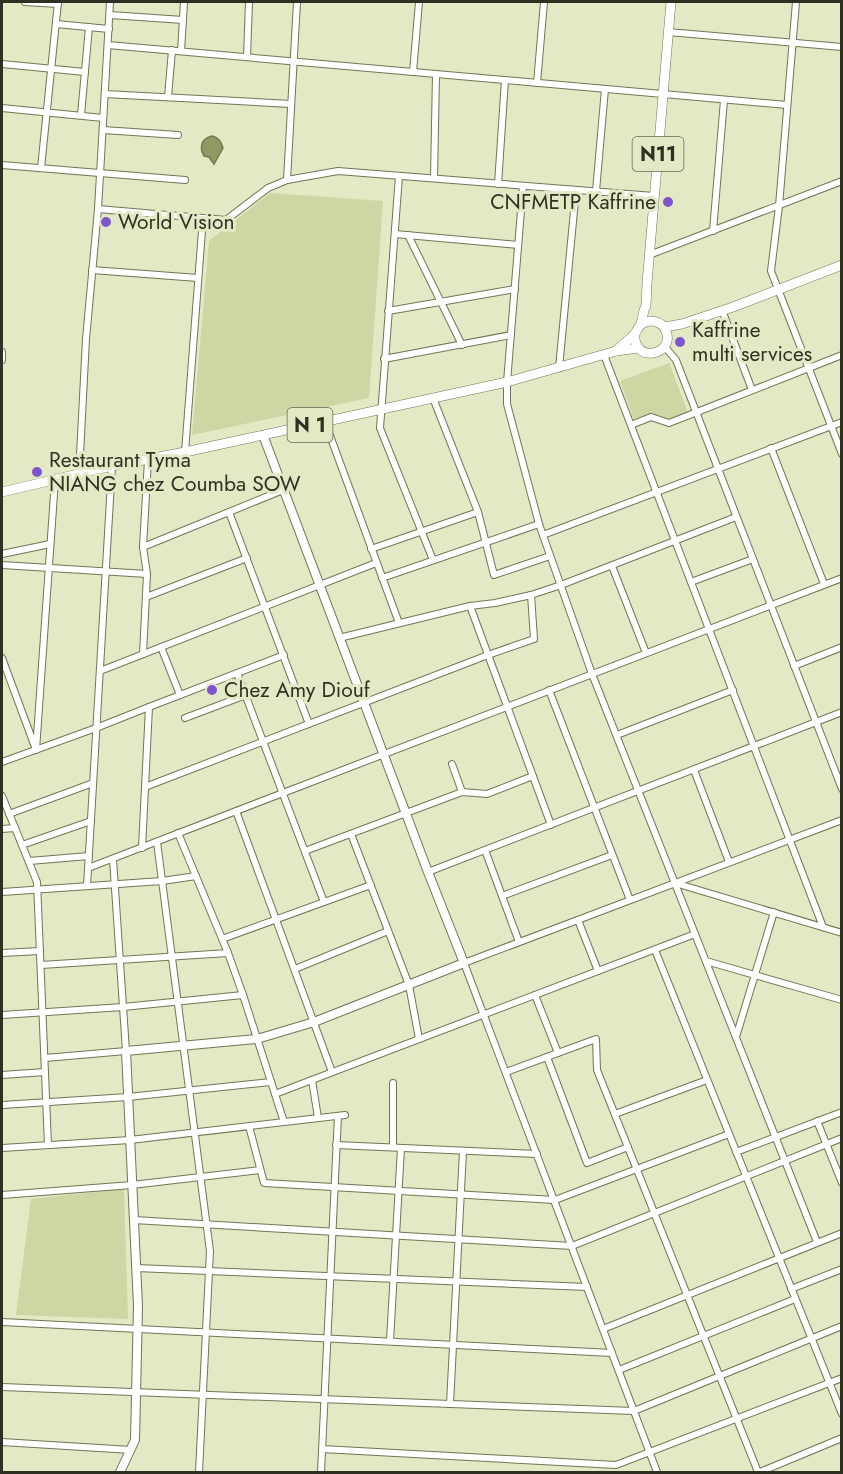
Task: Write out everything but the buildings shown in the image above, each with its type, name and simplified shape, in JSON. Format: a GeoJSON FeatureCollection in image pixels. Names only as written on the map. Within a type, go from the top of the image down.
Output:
{"type":"FeatureCollection","features":[{"type":"Feature","properties":{"kind":"main road","name":"N11"},"geometry":{"type":"LineString","coordinates":[[646,306],[671,2]]}},
{"type":"Feature","properties":{"kind":"main road"},"geometry":{"type":"LineString","coordinates":[[664,327],[682,324],[842,265]]}},
{"type":"Feature","properties":{"kind":"main road"},"geometry":{"type":"LineString","coordinates":[[646,306],[655,321],[664,327],[668,336]]}},
{"type":"Feature","properties":{"kind":"main road"},"geometry":{"type":"LineString","coordinates":[[641,324],[646,306]]}},
{"type":"Feature","properties":{"kind":"main road"},"geometry":{"type":"LineString","coordinates":[[655,321],[641,324],[635,333],[635,344],[638,348],[652,354],[662,350],[668,336],[682,324]]}},
{"type":"Feature","properties":{"kind":"main road","name":"N 1"},"geometry":{"type":"LineString","coordinates":[[616,351],[635,333]]}},
{"type":"Feature","properties":{"kind":"main road","name":"N 1"},"geometry":{"type":"LineString","coordinates":[[2,492],[112,466],[507,382],[616,351],[638,348]]}},
{"type":"Feature","properties":{"kind":"main road"},"geometry":{"type":"LineString","coordinates":[[120,1473],[135,1440],[138,1306],[126,1052],[257,1039],[314,1022],[464,963],[405,814],[263,435]]}},
{"type":"Feature","properties":{"kind":"street"},"geometry":{"type":"LineString","coordinates":[[25,2],[58,3],[41,168]]}},
{"type":"Feature","properties":{"kind":"street"},"geometry":{"type":"LineString","coordinates":[[79,474],[86,339],[98,209],[110,2]]}},
{"type":"Feature","properties":{"kind":"street"},"geometry":{"type":"LineString","coordinates":[[181,51],[184,2]]}},
{"type":"Feature","properties":{"kind":"street"},"geometry":{"type":"LineString","coordinates":[[246,57],[249,2]]}},
{"type":"Feature","properties":{"kind":"street"},"geometry":{"type":"LineString","coordinates":[[287,180],[297,2]]}},
{"type":"Feature","properties":{"kind":"street"},"geometry":{"type":"LineString","coordinates":[[412,72],[418,2]]}},
{"type":"Feature","properties":{"kind":"street"},"geometry":{"type":"LineString","coordinates":[[537,83],[544,2]]}},
{"type":"Feature","properties":{"kind":"street"},"geometry":{"type":"LineString","coordinates":[[796,2],[779,206],[771,271],[842,454]]}},
{"type":"Feature","properties":{"kind":"street"},"geometry":{"type":"LineString","coordinates":[[110,15],[183,20]]}},
{"type":"Feature","properties":{"kind":"street"},"geometry":{"type":"LineString","coordinates":[[56,24],[109,29]]}},
{"type":"Feature","properties":{"kind":"street"},"geometry":{"type":"LineString","coordinates":[[81,115],[89,27]]}},
{"type":"Feature","properties":{"kind":"street"},"geometry":{"type":"LineString","coordinates":[[668,32],[842,47]]}},
{"type":"Feature","properties":{"kind":"street"},"geometry":{"type":"LineString","coordinates":[[108,45],[787,105]]}},
{"type":"Feature","properties":{"kind":"street"},"geometry":{"type":"LineString","coordinates":[[168,97],[172,51]]}},
{"type":"Feature","properties":{"kind":"street"},"geometry":{"type":"LineString","coordinates":[[2,64],[85,72]]}},
{"type":"Feature","properties":{"kind":"street"},"geometry":{"type":"LineString","coordinates":[[434,178],[435,74]]}},
{"type":"Feature","properties":{"kind":"street"},"geometry":{"type":"LineString","coordinates":[[498,183],[505,80]]}},
{"type":"Feature","properties":{"kind":"street"},"geometry":{"type":"LineString","coordinates":[[596,191],[605,89]]}},
{"type":"Feature","properties":{"kind":"street"},"geometry":{"type":"LineString","coordinates":[[105,94],[291,104]]}},
{"type":"Feature","properties":{"kind":"street"},"geometry":{"type":"LineString","coordinates":[[713,231],[724,99]]}},
{"type":"Feature","properties":{"kind":"street"},"geometry":{"type":"LineString","coordinates":[[2,108],[104,118]]}},
{"type":"Feature","properties":{"kind":"street"},"geometry":{"type":"LineString","coordinates":[[103,130],[178,135]]}},
{"type":"Feature","properties":{"kind":"street"},"geometry":{"type":"LineString","coordinates":[[2,165],[185,180]]}},
{"type":"Feature","properties":{"kind":"street"},"geometry":{"type":"LineString","coordinates":[[98,209],[226,220],[268,188],[287,180],[338,171],[654,196]]}},
{"type":"Feature","properties":{"kind":"street"},"geometry":{"type":"LineString","coordinates":[[399,176],[380,428],[433,560]]}},
{"type":"Feature","properties":{"kind":"street"},"geometry":{"type":"LineString","coordinates":[[649,255],[842,181]]}},
{"type":"Feature","properties":{"kind":"street"},"geometry":{"type":"LineString","coordinates":[[523,186],[507,404],[543,535],[592,674],[817,1242]]}},
{"type":"Feature","properties":{"kind":"street"},"geometry":{"type":"LineString","coordinates":[[559,368],[576,190]]}},
{"type":"Feature","properties":{"kind":"street"},"geometry":{"type":"LineString","coordinates":[[185,452],[203,218]]}},
{"type":"Feature","properties":{"kind":"street"},"geometry":{"type":"LineString","coordinates":[[395,234],[518,245]]}},
{"type":"Feature","properties":{"kind":"street"},"geometry":{"type":"LineString","coordinates":[[408,235],[462,345]]}},
{"type":"Feature","properties":{"kind":"street"},"geometry":{"type":"LineString","coordinates":[[92,270],[198,278]]}},
{"type":"Feature","properties":{"kind":"street"},"geometry":{"type":"LineString","coordinates":[[388,311],[515,289]]}},
{"type":"Feature","properties":{"kind":"street"},"geometry":{"type":"LineString","coordinates":[[722,310],[752,390]]}},
{"type":"Feature","properties":{"kind":"street"},"geometry":{"type":"LineString","coordinates":[[384,359],[511,335]]}},
{"type":"Feature","properties":{"kind":"street"},"geometry":{"type":"LineString","coordinates":[[665,347],[676,360],[842,789]]}},
{"type":"Feature","properties":{"kind":"street"},"geometry":{"type":"LineString","coordinates":[[2,352],[2,360]]}},
{"type":"Feature","properties":{"kind":"street"},"geometry":{"type":"LineString","coordinates":[[604,355],[823,927]]}},
{"type":"Feature","properties":{"kind":"street"},"geometry":{"type":"LineString","coordinates":[[631,425],[651,417],[669,423],[842,355]]}},
{"type":"Feature","properties":{"kind":"street"},"geometry":{"type":"LineString","coordinates":[[433,398],[478,512],[494,575],[550,556]]}},
{"type":"Feature","properties":{"kind":"street"},"geometry":{"type":"LineString","coordinates":[[325,422],[399,623]]}},
{"type":"Feature","properties":{"kind":"street"},"geometry":{"type":"LineString","coordinates":[[543,535],[842,422]]}},
{"type":"Feature","properties":{"kind":"street"},"geometry":{"type":"LineString","coordinates":[[771,448],[824,584]]}},
{"type":"Feature","properties":{"kind":"street"},"geometry":{"type":"LineString","coordinates":[[143,654],[147,574],[143,547],[148,459]]}},
{"type":"Feature","properties":{"kind":"street"},"geometry":{"type":"LineString","coordinates":[[87,886],[112,466]]}},
{"type":"Feature","properties":{"kind":"street"},"geometry":{"type":"LineString","coordinates":[[36,750],[55,480]]}},
{"type":"Feature","properties":{"kind":"street"},"geometry":{"type":"LineString","coordinates":[[143,547],[283,490]]}},
{"type":"Feature","properties":{"kind":"street"},"geometry":{"type":"LineString","coordinates":[[229,512],[309,724]]}},
{"type":"Feature","properties":{"kind":"street"},"geometry":{"type":"LineString","coordinates":[[371,549],[478,512]]}},
{"type":"Feature","properties":{"kind":"street"},"geometry":{"type":"LineString","coordinates":[[339,638],[470,606],[531,595],[736,517]]}},
{"type":"Feature","properties":{"kind":"street"},"geometry":{"type":"LineString","coordinates":[[382,578],[540,524]]}},
{"type":"Feature","properties":{"kind":"street"},"geometry":{"type":"LineString","coordinates":[[2,554],[50,544]]}},
{"type":"Feature","properties":{"kind":"street"},"geometry":{"type":"LineString","coordinates":[[146,597],[247,558]]}},
{"type":"Feature","properties":{"kind":"street"},"geometry":{"type":"LineString","coordinates":[[691,582],[753,559]]}},
{"type":"Feature","properties":{"kind":"street"},"geometry":{"type":"LineString","coordinates":[[100,671],[376,563]]}},
{"type":"Feature","properties":{"kind":"street"},"geometry":{"type":"LineString","coordinates":[[2,565],[147,574]]}},
{"type":"Feature","properties":{"kind":"street"},"geometry":{"type":"LineString","coordinates":[[612,566],[646,653]]}},
{"type":"Feature","properties":{"kind":"street"},"geometry":{"type":"LineString","coordinates":[[88,868],[842,578]]}},
{"type":"Feature","properties":{"kind":"street"},"geometry":{"type":"LineString","coordinates":[[145,787],[534,639],[531,595]]}},
{"type":"Feature","properties":{"kind":"street"},"geometry":{"type":"LineString","coordinates":[[470,606],[551,825]]}},
{"type":"Feature","properties":{"kind":"street"},"geometry":{"type":"LineString","coordinates":[[161,646],[180,695]]}},
{"type":"Feature","properties":{"kind":"street"},"geometry":{"type":"LineString","coordinates":[[794,666],[842,647]]}},
{"type":"Feature","properties":{"kind":"street"},"geometry":{"type":"LineString","coordinates":[[2,762],[96,729],[149,706],[284,656]]}},
{"type":"Feature","properties":{"kind":"street"},"geometry":{"type":"LineString","coordinates":[[2,658],[36,750]]}},
{"type":"Feature","properties":{"kind":"street"},"geometry":{"type":"LineString","coordinates":[[237,673],[324,902]]}},
{"type":"Feature","properties":{"kind":"street"},"geometry":{"type":"LineString","coordinates":[[549,690],[630,900]]}},
{"type":"Feature","properties":{"kind":"street"},"geometry":{"type":"LineString","coordinates":[[616,735],[733,690]]}},
{"type":"Feature","properties":{"kind":"street"},"geometry":{"type":"LineString","coordinates":[[185,718],[246,695]]}},
{"type":"Feature","properties":{"kind":"street"},"geometry":{"type":"LineString","coordinates":[[142,848],[149,706]]}},
{"type":"Feature","properties":{"kind":"street"},"geometry":{"type":"LineString","coordinates":[[428,872],[842,712]]}},
{"type":"Feature","properties":{"kind":"street"},"geometry":{"type":"LineString","coordinates":[[452,764],[462,792]]}},
{"type":"Feature","properties":{"kind":"street"},"geometry":{"type":"LineString","coordinates":[[694,770],[729,862]]}},
{"type":"Feature","properties":{"kind":"street"},"geometry":{"type":"LineString","coordinates":[[305,851],[462,792],[487,794],[532,776]]}},
{"type":"Feature","properties":{"kind":"street"},"geometry":{"type":"LineString","coordinates":[[9,814],[93,783]]}},
{"type":"Feature","properties":{"kind":"street"},"geometry":{"type":"LineString","coordinates":[[2,796],[38,889],[48,1145]]}},
{"type":"Feature","properties":{"kind":"street"},"geometry":{"type":"LineString","coordinates":[[236,811],[332,1072]]}},
{"type":"Feature","properties":{"kind":"street"},"geometry":{"type":"LineString","coordinates":[[657,1473],[464,963],[842,820]]}},
{"type":"Feature","properties":{"kind":"street"},"geometry":{"type":"LineString","coordinates":[[22,845],[91,821]]}},
{"type":"Feature","properties":{"kind":"street"},"geometry":{"type":"LineString","coordinates":[[2,829],[15,828]]}},
{"type":"Feature","properties":{"kind":"street"},"geometry":{"type":"LineString","coordinates":[[178,833],[228,953],[284,1122]]}},
{"type":"Feature","properties":{"kind":"street"},"geometry":{"type":"LineString","coordinates":[[351,834],[409,985],[419,1039]]}},
{"type":"Feature","properties":{"kind":"street"},"geometry":{"type":"LineString","coordinates":[[157,842],[210,1251],[199,1473]]}},
{"type":"Feature","properties":{"kind":"street"},"geometry":{"type":"LineString","coordinates":[[485,850],[519,942]]}},
{"type":"Feature","properties":{"kind":"street"},"geometry":{"type":"LineString","coordinates":[[502,896],[612,855]]}},
{"type":"Feature","properties":{"kind":"street"},"geometry":{"type":"LineString","coordinates":[[28,861],[89,856]]}},
{"type":"Feature","properties":{"kind":"street"},"geometry":{"type":"LineString","coordinates":[[45,1058],[126,1052],[113,859]]}},
{"type":"Feature","properties":{"kind":"street"},"geometry":{"type":"LineString","coordinates":[[2,892],[162,881],[196,876]]}},
{"type":"Feature","properties":{"kind":"street"},"geometry":{"type":"LineString","coordinates":[[675,883],[842,933]]}},
{"type":"Feature","properties":{"kind":"street"},"geometry":{"type":"LineString","coordinates":[[222,939],[371,885]]}},
{"type":"Feature","properties":{"kind":"street"},"geometry":{"type":"LineString","coordinates":[[736,1037],[774,912]]}},
{"type":"Feature","properties":{"kind":"street"},"geometry":{"type":"LineString","coordinates":[[578,920],[598,971]]}},
{"type":"Feature","properties":{"kind":"street"},"geometry":{"type":"LineString","coordinates":[[295,969],[388,931]]}},
{"type":"Feature","properties":{"kind":"street"},"geometry":{"type":"LineString","coordinates":[[275,1094],[696,934]]}},
{"type":"Feature","properties":{"kind":"street"},"geometry":{"type":"LineString","coordinates":[[655,950],[842,1414]]}},
{"type":"Feature","properties":{"kind":"street"},"geometry":{"type":"LineString","coordinates":[[2,953],[40,951]]}},
{"type":"Feature","properties":{"kind":"street"},"geometry":{"type":"LineString","coordinates":[[41,965],[228,953]]}},
{"type":"Feature","properties":{"kind":"street"},"geometry":{"type":"LineString","coordinates":[[706,961],[842,1000]]}},
{"type":"Feature","properties":{"kind":"street"},"geometry":{"type":"LineString","coordinates":[[2,1014],[123,1007],[243,995]]}},
{"type":"Feature","properties":{"kind":"street"},"geometry":{"type":"LineString","coordinates":[[535,995],[558,1053]]}},
{"type":"Feature","properties":{"kind":"street"},"geometry":{"type":"LineString","coordinates":[[506,1072],[596,1039],[597,1070],[759,1473],[842,1438]]}},
{"type":"Feature","properties":{"kind":"street"},"geometry":{"type":"LineString","coordinates":[[547,1057],[587,1163],[628,1147]]}},
{"type":"Feature","properties":{"kind":"street"},"geometry":{"type":"LineString","coordinates":[[2,1075],[45,1072]]}},
{"type":"Feature","properties":{"kind":"street"},"geometry":{"type":"LineString","coordinates":[[312,1080],[318,1118]]}},
{"type":"Feature","properties":{"kind":"street"},"geometry":{"type":"LineString","coordinates":[[615,1114],[707,1080]]}},
{"type":"Feature","properties":{"kind":"street"},"geometry":{"type":"LineString","coordinates":[[2,1105],[128,1097],[271,1082]]}},
{"type":"Feature","properties":{"kind":"street"},"geometry":{"type":"LineString","coordinates":[[390,1341],[398,1191],[393,1083]]}},
{"type":"Feature","properties":{"kind":"street"},"geometry":{"type":"LineString","coordinates":[[736,1152],[842,1112]]}},
{"type":"Feature","properties":{"kind":"street"},"geometry":{"type":"LineString","coordinates":[[2,1148],[130,1140],[341,1115],[336,1145],[321,1473]]}},
{"type":"Feature","properties":{"kind":"street"},"geometry":{"type":"LineString","coordinates":[[817,1121],[842,1183]]}},
{"type":"Feature","properties":{"kind":"street"},"geometry":{"type":"LineString","coordinates":[[249,1126],[264,1183],[555,1200],[729,1134]]}},
{"type":"Feature","properties":{"kind":"street"},"geometry":{"type":"LineString","coordinates":[[134,1220],[572,1246],[842,1138]]}},
{"type":"Feature","properties":{"kind":"street"},"geometry":{"type":"LineString","coordinates":[[336,1145],[537,1154]]}},
{"type":"Feature","properties":{"kind":"street"},"geometry":{"type":"LineString","coordinates":[[450,1404],[463,1151]]}},
{"type":"Feature","properties":{"kind":"street"},"geometry":{"type":"LineString","coordinates":[[2,1196],[132,1185],[260,1170]]}},
{"type":"Feature","properties":{"kind":"street"},"geometry":{"type":"LineString","coordinates":[[603,1329],[842,1233]]}},
{"type":"Feature","properties":{"kind":"street"},"geometry":{"type":"LineString","coordinates":[[136,1268],[587,1287]]}},
{"type":"Feature","properties":{"kind":"street"},"geometry":{"type":"LineString","coordinates":[[791,1289],[842,1269]]}},
{"type":"Feature","properties":{"kind":"street"},"geometry":{"type":"LineString","coordinates":[[619,1370],[795,1299]]}},
{"type":"Feature","properties":{"kind":"street"},"geometry":{"type":"LineString","coordinates":[[2,1322],[612,1353]]}},
{"type":"Feature","properties":{"kind":"street"},"geometry":{"type":"LineString","coordinates":[[2,1387],[634,1411],[842,1326]]}},
{"type":"Feature","properties":{"kind":"street"},"geometry":{"type":"LineString","coordinates":[[322,1449],[616,1465],[842,1378]]}},
{"type":"Feature","properties":{"kind":"street"},"geometry":{"type":"LineString","coordinates":[[2,1442],[131,1450]]}},
{"type":"Feature","properties":{"kind":"shaded area"},"geometry":{"type":"Polygon","coordinates":[[[212,136],[219,140],[223,148],[214,164],[209,157],[204,156],[202,150],[203,141],[212,136]]]}},
{"type":"Feature","properties":{"kind":"shaded area"},"geometry":{"type":"Polygon","coordinates":[[[270,193],[383,201],[369,398],[192,435],[209,241],[270,193]]]}},
{"type":"Feature","properties":{"kind":"shaded area"},"geometry":{"type":"Polygon","coordinates":[[[669,363],[688,413],[670,419],[652,413],[634,419],[620,381],[669,363]]]}},
{"type":"Feature","properties":{"kind":"shaded area"},"geometry":{"type":"Polygon","coordinates":[[[124,1189],[128,1319],[16,1315],[31,1199],[124,1189]]]}},
{"type":"Feature","properties":{"kind":"place","name":"CNFMETP Kaffrine"},"geometry":{"type":"Point","coordinates":[668,202]}},
{"type":"Feature","properties":{"kind":"place","name":"World Vision"},"geometry":{"type":"Point","coordinates":[106,222]}},
{"type":"Feature","properties":{"kind":"place","name":"Kaffrine multi services"},"geometry":{"type":"Point","coordinates":[680,342]}},
{"type":"Feature","properties":{"kind":"place","name":"Restaurant Tyma NIANG chez Coumba SOW"},"geometry":{"type":"Point","coordinates":[37,472]}},
{"type":"Feature","properties":{"kind":"place","name":"Chez Amy Diouf"},"geometry":{"type":"Point","coordinates":[212,690]}}]}
